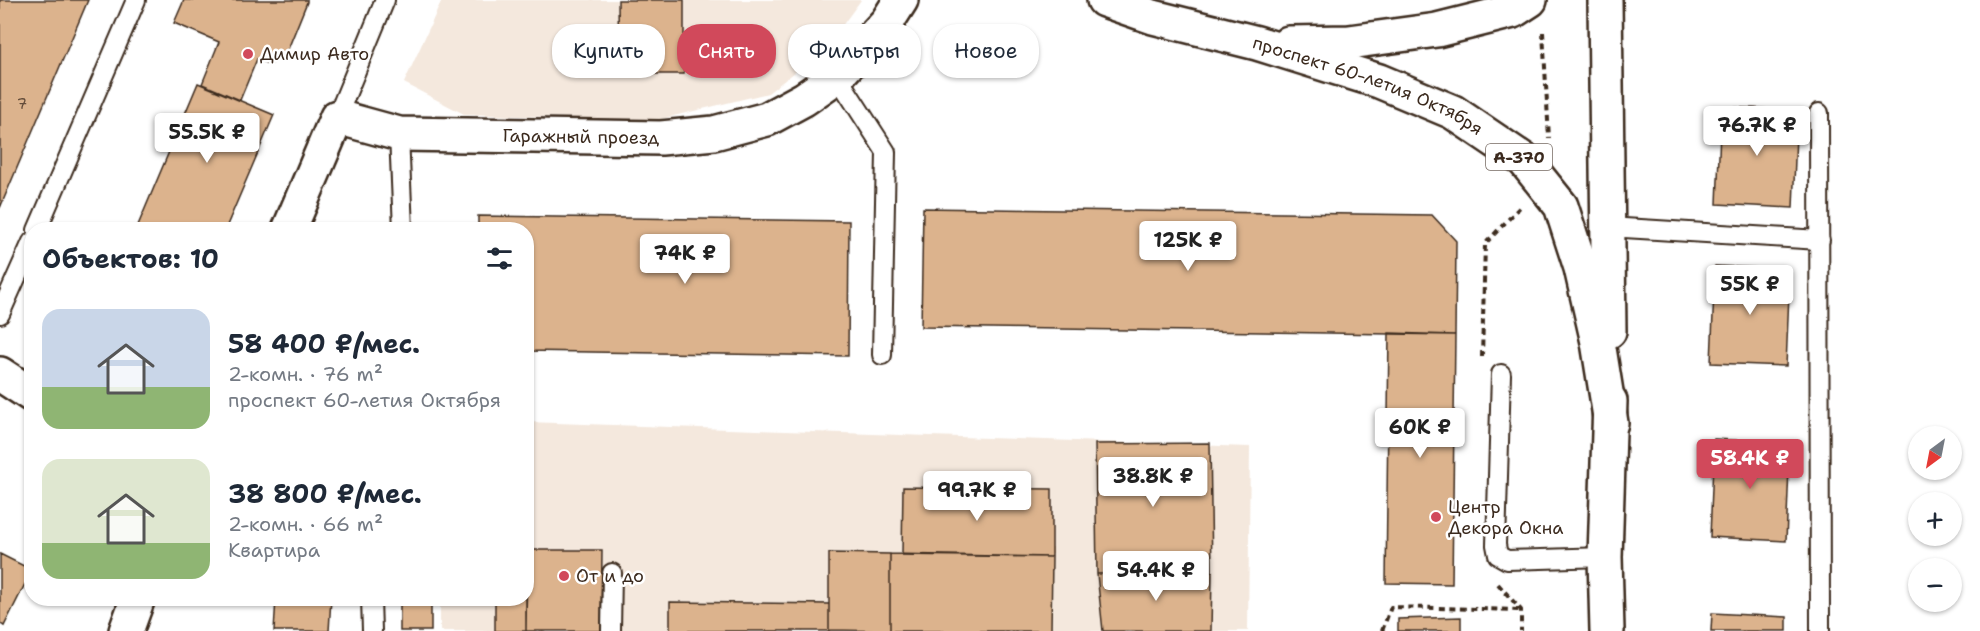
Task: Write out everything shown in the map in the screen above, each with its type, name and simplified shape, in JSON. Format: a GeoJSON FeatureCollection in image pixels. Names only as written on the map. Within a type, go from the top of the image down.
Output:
{"type":"FeatureCollection","features":[{"type":"Feature","properties":{"kind":"main road","name":"Гаражный проезд"},"geometry":{"type":"LineString","coordinates":[[884,24],[901,0]]}},
{"type":"Feature","properties":{"kind":"main road","name":"проспект 60-летия Октября"},"geometry":{"type":"LineString","coordinates":[[1104,0],[1153,17],[1257,43],[1379,81],[1453,112],[1524,160],[1561,206],[1581,268],[1598,342],[1611,423]]}},
{"type":"Feature","properties":{"kind":"main road","name":"проспект 60-летия Октября"},"geometry":{"type":"LineString","coordinates":[[1605,0],[1611,423],[1605,556],[1607,631]]}},
{"type":"Feature","properties":{"kind":"main road","name":"А-370"},"geometry":{"type":"LineString","coordinates":[[1257,43],[1349,42],[1437,30],[1513,11],[1536,11]]}},
{"type":"Feature","properties":{"kind":"main road","name":"Гаражный проезд"},"geometry":{"type":"LineString","coordinates":[[337,117],[399,134],[661,138],[714,133],[767,119],[804,99],[834,78]]}},
{"type":"Feature","properties":{"kind":"main road"},"geometry":{"type":"LineString","coordinates":[[292,222],[337,117]]}},
{"type":"Feature","properties":{"kind":"main road"},"geometry":{"type":"LineString","coordinates":[[0,374],[24,390]]}},
{"type":"Feature","properties":{"kind":"main road"},"geometry":{"type":"LineString","coordinates":[[126,631],[135,606]]}},
{"type":"Feature","properties":{"kind":"lane"},"geometry":{"type":"LineString","coordinates":[[40,222],[136,0]]}},
{"type":"Feature","properties":{"kind":"lane"},"geometry":{"type":"LineString","coordinates":[[337,117],[385,0]]}},
{"type":"Feature","properties":{"kind":"lane"},"geometry":{"type":"LineString","coordinates":[[838,78],[886,152],[882,355]]}},
{"type":"Feature","properties":{"kind":"lane"},"geometry":{"type":"LineString","coordinates":[[1819,113],[1820,631]]}},
{"type":"Feature","properties":{"kind":"lane"},"geometry":{"type":"LineString","coordinates":[[399,134],[403,222]]}},
{"type":"Feature","properties":{"kind":"lane"},"geometry":{"type":"LineString","coordinates":[[1608,227],[1820,240]]}},
{"type":"Feature","properties":{"kind":"lane"},"geometry":{"type":"LineString","coordinates":[[0,314],[24,260]]}},
{"type":"Feature","properties":{"kind":"lane"},"geometry":{"type":"LineString","coordinates":[[1501,374],[1496,545],[1498,555],[1508,560],[1605,556]]}},
{"type":"Feature","properties":{"kind":"lane"},"geometry":{"type":"LineString","coordinates":[[611,631],[612,573]]}},
{"type":"Feature","properties":{"kind":"lane"},"geometry":{"type":"LineString","coordinates":[[371,606],[372,631]]}},
{"type":"Feature","properties":{"kind":"path"},"geometry":{"type":"LineString","coordinates":[[1482,362],[1485,244],[1543,183],[1550,158],[1536,11]]}},
{"type":"Feature","properties":{"kind":"path"},"geometry":{"type":"LineString","coordinates":[[1491,577],[1521,609],[1521,631]]}},
{"type":"Feature","properties":{"kind":"path"},"geometry":{"type":"LineString","coordinates":[[1382,631],[1391,607],[1521,609]]}},
{"type":"Feature","properties":{"kind":"shaded area"},"geometry":{"type":"Polygon","coordinates":[[[442,0],[861,0],[843,24],[788,24],[788,78],[768,93],[653,121],[464,114],[404,83],[442,0]]]}},
{"type":"Feature","properties":{"kind":"shaded area"},"geometry":{"type":"Polygon","coordinates":[[[534,422],[1250,447],[1248,631],[440,631],[440,606],[534,606],[534,422]]]}},
{"type":"Feature","properties":{"kind":"building"},"geometry":{"type":"Polygon","coordinates":[[[0,0],[88,0],[0,208],[0,0]]]}},
{"type":"Feature","properties":{"kind":"building","name":"Димир Авто"},"geometry":{"type":"Polygon","coordinates":[[[184,0],[307,0],[307,2],[288,49],[270,65],[257,59],[240,100],[202,84],[219,42],[174,23],[184,0]]]}},
{"type":"Feature","properties":{"kind":"building"},"geometry":{"type":"Polygon","coordinates":[[[618,0],[684,0],[684,24],[677,24],[677,74],[665,74],[665,24],[618,24],[618,0]]]}},
{"type":"Feature","properties":{"kind":"building"},"geometry":{"type":"Polygon","coordinates":[[[198,83],[274,115],[228,222],[139,222],[198,83]]]}},
{"type":"Feature","properties":{"kind":"building"},"geometry":{"type":"Polygon","coordinates":[[[1721,107],[1797,110],[1793,208],[1717,204],[1721,107]]]}},
{"type":"Feature","properties":{"kind":"building"},"geometry":{"type":"Polygon","coordinates":[[[923,208],[1432,215],[1456,241],[1455,335],[921,327],[923,208]]]}},
{"type":"Feature","properties":{"kind":"building"},"geometry":{"type":"Polygon","coordinates":[[[478,216],[849,221],[848,356],[534,351],[534,222],[478,222],[478,216]]]}},
{"type":"Feature","properties":{"kind":"building"},"geometry":{"type":"Polygon","coordinates":[[[1715,266],[1790,269],[1786,366],[1711,363],[1715,266]]]}},
{"type":"Feature","properties":{"kind":"building"},"geometry":{"type":"Polygon","coordinates":[[[1389,333],[1455,335],[1452,584],[1386,583],[1389,333]]]}},
{"type":"Feature","properties":{"kind":"building"},"geometry":{"type":"Polygon","coordinates":[[[1714,439],[1790,443],[1786,541],[1710,537],[1714,439]]]}},
{"type":"Feature","properties":{"kind":"building"},"geometry":{"type":"Polygon","coordinates":[[[1210,443],[1212,572],[1097,574],[1095,444],[1210,443]]]}},
{"type":"Feature","properties":{"kind":"building"},"geometry":{"type":"Polygon","coordinates":[[[903,487],[1052,489],[1052,557],[902,555],[903,487]]]}},
{"type":"Feature","properties":{"kind":"building","name":"От и до"},"geometry":{"type":"Polygon","coordinates":[[[534,550],[602,550],[601,631],[526,631],[526,606],[534,606],[534,550]]]}},
{"type":"Feature","properties":{"kind":"building"},"geometry":{"type":"Polygon","coordinates":[[[829,553],[890,554],[890,631],[829,630],[829,553]]]}},
{"type":"Feature","properties":{"kind":"building"},"geometry":{"type":"Polygon","coordinates":[[[0,554],[24,566],[24,586],[4,626],[0,623],[0,554]]]}},
{"type":"Feature","properties":{"kind":"building"},"geometry":{"type":"Polygon","coordinates":[[[890,554],[1052,557],[1051,631],[890,631],[890,554]]]}},
{"type":"Feature","properties":{"kind":"building"},"geometry":{"type":"Polygon","coordinates":[[[1212,572],[1211,631],[1103,631],[1097,574],[1212,572]]]}},
{"type":"Feature","properties":{"kind":"building"},"geometry":{"type":"Polygon","coordinates":[[[670,602],[829,604],[829,631],[670,631],[670,602]]]}},
{"type":"Feature","properties":{"kind":"building"},"geometry":{"type":"Polygon","coordinates":[[[276,606],[331,606],[329,631],[274,631],[276,606]]]}},
{"type":"Feature","properties":{"kind":"building"},"geometry":{"type":"Polygon","coordinates":[[[400,606],[431,606],[431,631],[400,631],[400,606]]]}},
{"type":"Feature","properties":{"kind":"building"},"geometry":{"type":"Polygon","coordinates":[[[495,606],[526,606],[526,631],[495,631],[495,606]]]}},
{"type":"Feature","properties":{"kind":"building"},"geometry":{"type":"Polygon","coordinates":[[[1712,613],[1787,617],[1787,631],[1711,631],[1712,613]]]}},
{"type":"Feature","properties":{"kind":"building"},"geometry":{"type":"Polygon","coordinates":[[[1461,617],[1461,631],[1398,631],[1398,619],[1461,617]]]}},
{"type":"Feature","properties":{"kind":"place","name":"Димир Авто"},"geometry":{"type":"Point","coordinates":[248,54]}},
{"type":"Feature","properties":{"kind":"place","name":"Центр Декора Окна"},"geometry":{"type":"Point","coordinates":[1436,517]}},
{"type":"Feature","properties":{"kind":"place","name":"От и до"},"geometry":{"type":"Point","coordinates":[564,576]}}]}
